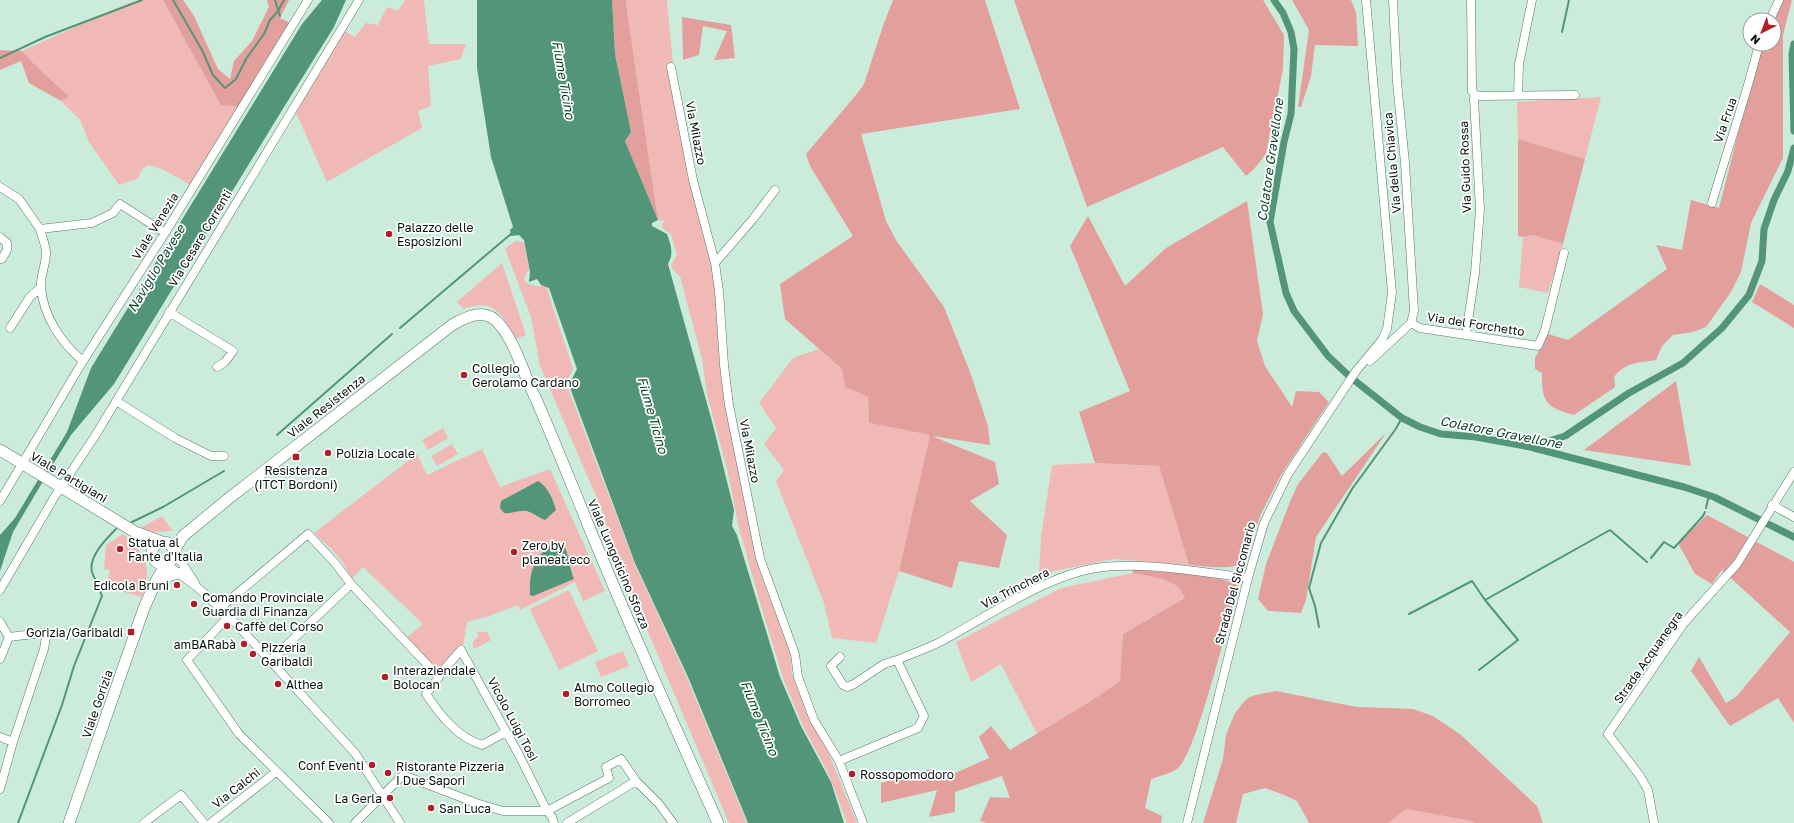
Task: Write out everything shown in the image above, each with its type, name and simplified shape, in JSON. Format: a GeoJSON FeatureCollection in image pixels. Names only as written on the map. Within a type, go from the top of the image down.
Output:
{"type":"FeatureCollection","features":[{"type":"Feature","properties":{"kind":"main road","name":"Viale Resistenza"},"geometry":{"type":"LineString","coordinates":[[174,551],[183,536],[228,499],[452,325],[475,314],[481,314],[493,318]]}},
{"type":"Feature","properties":{"kind":"main road","name":"Viale Lungoticino Sforza"},"geometry":{"type":"LineString","coordinates":[[493,318],[500,325],[514,349],[549,426],[622,606],[718,823]]}},
{"type":"Feature","properties":{"kind":"main road","name":"Viale Partigiani"},"geometry":{"type":"LineString","coordinates":[[0,450],[138,534],[163,542]]}},
{"type":"Feature","properties":{"kind":"main road","name":"Viale Partigiani"},"geometry":{"type":"LineString","coordinates":[[125,526],[142,542],[152,556]]}},
{"type":"Feature","properties":{"kind":"main road","name":"Viale Resistenza"},"geometry":{"type":"LineString","coordinates":[[163,542],[183,536]]}},
{"type":"Feature","properties":{"kind":"main road"},"geometry":{"type":"LineString","coordinates":[[163,542],[170,545],[174,551],[173,558],[166,564],[156,562],[152,556],[154,546],[163,542]]}},
{"type":"Feature","properties":{"kind":"main road","name":"Viale Gorizia"},"geometry":{"type":"LineString","coordinates":[[150,594],[152,556]]}},
{"type":"Feature","properties":{"kind":"main road","name":"Viale Gorizia"},"geometry":{"type":"LineString","coordinates":[[69,823],[150,594],[166,564]]}},
{"type":"Feature","properties":{"kind":"main road","name":"Viale Gorizia"},"geometry":{"type":"LineString","coordinates":[[150,594],[164,577],[178,573]]}},
{"type":"Feature","properties":{"kind":"street","name":"Viale Venezia"},"geometry":{"type":"LineString","coordinates":[[0,501],[25,466],[83,361],[165,233],[308,0]]}},
{"type":"Feature","properties":{"kind":"street","name":"Via Cesare Correnti"},"geometry":{"type":"LineString","coordinates":[[0,590],[61,487],[116,401],[359,0]]}},
{"type":"Feature","properties":{"kind":"street"},"geometry":{"type":"LineString","coordinates":[[1356,371],[1382,340],[1387,329],[1392,293],[1366,0]]}},
{"type":"Feature","properties":{"kind":"street","name":"Via della Chiavica"},"geometry":{"type":"LineString","coordinates":[[1393,0],[1397,82],[1405,163],[1414,311],[1411,323]]}},
{"type":"Feature","properties":{"kind":"street","name":"Via Guido Rossa"},"geometry":{"type":"LineString","coordinates":[[1466,335],[1475,273],[1479,223],[1475,95],[1472,91],[1471,0]]}},
{"type":"Feature","properties":{"kind":"street"},"geometry":{"type":"LineString","coordinates":[[1518,95],[1519,64],[1532,0]]}},
{"type":"Feature","properties":{"kind":"street"},"geometry":{"type":"LineString","coordinates":[[1774,12],[1779,0]]}},
{"type":"Feature","properties":{"kind":"street","name":"Via Frua"},"geometry":{"type":"LineString","coordinates":[[1712,202],[1732,134],[1745,98],[1757,52]]}},
{"type":"Feature","properties":{"kind":"street","name":"Via Milazzo"},"geometry":{"type":"LineString","coordinates":[[671,67],[693,180],[715,263],[729,405],[760,558],[795,654],[798,677],[814,720],[839,761],[863,823]]}},
{"type":"Feature","properties":{"kind":"street"},"geometry":{"type":"LineString","coordinates":[[1475,95],[1575,95]]}},
{"type":"Feature","properties":{"kind":"street"},"geometry":{"type":"LineString","coordinates":[[0,187],[19,199],[40,229],[46,252],[41,287],[47,311],[57,335],[74,354],[83,361]]}},
{"type":"Feature","properties":{"kind":"street"},"geometry":{"type":"LineString","coordinates":[[715,263],[748,225],[775,190]]}},
{"type":"Feature","properties":{"kind":"street"},"geometry":{"type":"LineString","coordinates":[[40,229],[92,223],[113,213],[120,204],[165,233]]}},
{"type":"Feature","properties":{"kind":"street"},"geometry":{"type":"LineString","coordinates":[[0,237],[8,243],[7,250],[2,259],[0,259]]}},
{"type":"Feature","properties":{"kind":"street","name":"Via del Forchetto"},"geometry":{"type":"LineString","coordinates":[[1411,323],[1420,328],[1538,346],[1545,330],[1564,253]]}},
{"type":"Feature","properties":{"kind":"street"},"geometry":{"type":"LineString","coordinates":[[10,328],[30,296],[41,287]]}},
{"type":"Feature","properties":{"kind":"street"},"geometry":{"type":"LineString","coordinates":[[169,312],[234,351],[225,362],[217,367]]}},
{"type":"Feature","properties":{"kind":"street"},"geometry":{"type":"LineString","coordinates":[[1356,371],[1377,356],[1402,330],[1411,323]]}},
{"type":"Feature","properties":{"kind":"street","name":"Strada Del Siccomario"},"geometry":{"type":"LineString","coordinates":[[1187,823],[1248,578],[1264,522],[1288,474],[1356,371]]}},
{"type":"Feature","properties":{"kind":"street"},"geometry":{"type":"LineString","coordinates":[[116,401],[175,438],[211,456],[224,456]]}},
{"type":"Feature","properties":{"kind":"street","name":"Strada Acquanegra"},"geometry":{"type":"LineString","coordinates":[[1654,823],[1648,790],[1640,776],[1608,734],[1684,624],[1737,564],[1794,472]]}},
{"type":"Feature","properties":{"kind":"street"},"geometry":{"type":"LineString","coordinates":[[1772,506],[1794,517]]}},
{"type":"Feature","properties":{"kind":"street"},"geometry":{"type":"LineString","coordinates":[[220,608],[308,534],[335,563],[351,584],[439,677],[426,694],[443,718],[458,733],[474,743],[482,745],[506,732]]}},
{"type":"Feature","properties":{"kind":"street"},"geometry":{"type":"LineString","coordinates":[[174,551],[197,587]]}},
{"type":"Feature","properties":{"kind":"street"},"geometry":{"type":"LineString","coordinates":[[166,564],[197,587],[229,616],[355,753],[400,823]]}},
{"type":"Feature","properties":{"kind":"street","name":"Via Trinchera"},"geometry":{"type":"LineString","coordinates":[[840,657],[831,666],[843,685],[847,687],[884,664],[898,660],[938,643],[1052,581],[1095,568],[1154,568],[1248,578]]}},
{"type":"Feature","properties":{"kind":"street"},"geometry":{"type":"LineString","coordinates":[[270,661],[351,584]]}},
{"type":"Feature","properties":{"kind":"street"},"geometry":{"type":"LineString","coordinates":[[229,616],[187,660],[239,734],[329,823]]}},
{"type":"Feature","properties":{"kind":"street"},"geometry":{"type":"LineString","coordinates":[[0,622],[9,637]]}},
{"type":"Feature","properties":{"kind":"street"},"geometry":{"type":"LineString","coordinates":[[0,789],[13,742],[44,648],[46,637],[42,633],[9,637]]}},
{"type":"Feature","properties":{"kind":"street"},"geometry":{"type":"LineString","coordinates":[[0,659],[9,637]]}},
{"type":"Feature","properties":{"kind":"street","name":"Vicolo Luigi Tosi"},"geometry":{"type":"LineString","coordinates":[[439,677],[461,650],[547,811],[552,816],[554,823]]}},
{"type":"Feature","properties":{"kind":"street"},"geometry":{"type":"LineString","coordinates":[[839,761],[918,728],[923,720],[924,716],[898,660]]}},
{"type":"Feature","properties":{"kind":"street"},"geometry":{"type":"LineString","coordinates":[[0,737],[13,742]]}},
{"type":"Feature","properties":{"kind":"street"},"geometry":{"type":"LineString","coordinates":[[355,823],[383,798],[403,775],[503,811],[547,811],[609,778],[606,767],[620,759],[636,781],[659,804],[672,823]]}},
{"type":"Feature","properties":{"kind":"street","name":"Via Calchi"},"geometry":{"type":"LineString","coordinates":[[211,823],[276,772]]}},
{"type":"Feature","properties":{"kind":"street"},"geometry":{"type":"LineString","coordinates":[[567,823],[636,781]]}},
{"type":"Feature","properties":{"kind":"street"},"geometry":{"type":"LineString","coordinates":[[144,823],[181,795],[204,823]]}},
{"type":"Feature","properties":{"kind":"shaded area"},"geometry":{"type":"Polygon","coordinates":[[[138,0],[163,0],[221,104],[243,107],[194,187],[164,170],[149,165],[143,168],[137,179],[119,185],[89,142],[80,120],[61,101],[69,96],[22,51],[138,0]]]}},
{"type":"Feature","properties":{"kind":"shaded area"},"geometry":{"type":"Polygon","coordinates":[[[163,0],[183,0],[194,16],[218,69],[230,79],[234,61],[252,41],[269,7],[267,0],[289,0],[280,18],[290,23],[243,107],[221,105],[163,0]]]}},
{"type":"Feature","properties":{"kind":"shaded area"},"geometry":{"type":"Polygon","coordinates":[[[405,0],[424,0],[429,44],[466,44],[461,59],[428,66],[431,106],[418,111],[422,128],[327,182],[296,113],[343,30],[355,37],[366,23],[378,25],[387,7],[398,11],[405,0]]]}},
{"type":"Feature","properties":{"kind":"shaded area"},"geometry":{"type":"Polygon","coordinates":[[[612,0],[627,0],[626,4],[658,220],[625,141],[631,132],[615,54],[612,0]]]}},
{"type":"Feature","properties":{"kind":"shaded area"},"geometry":{"type":"Polygon","coordinates":[[[627,0],[667,0],[674,75],[712,267],[728,414],[753,546],[761,574],[790,652],[792,674],[810,719],[827,749],[857,823],[847,823],[829,775],[803,726],[784,681],[739,528],[728,473],[707,394],[702,359],[680,276],[673,270],[671,265],[677,255],[671,234],[663,229],[662,224],[665,221],[658,220],[626,4],[627,0]]]}},
{"type":"Feature","properties":{"kind":"shaded area"},"geometry":{"type":"Polygon","coordinates":[[[893,0],[985,0],[1020,109],[861,134],[886,221],[896,240],[944,307],[970,372],[988,426],[990,445],[932,436],[995,462],[999,484],[970,501],[1007,535],[999,568],[959,561],[952,588],[899,571],[930,435],[869,423],[868,397],[845,387],[842,369],[785,319],[780,284],[853,236],[810,166],[806,154],[864,84],[893,0]]]}},
{"type":"Feature","properties":{"kind":"shaded area"},"geometry":{"type":"Polygon","coordinates":[[[1014,0],[1263,0],[1284,35],[1283,69],[1266,154],[1254,169],[1246,176],[1223,147],[1087,207],[1014,0]]]}},
{"type":"Feature","properties":{"kind":"shaded area"},"geometry":{"type":"Polygon","coordinates":[[[1292,0],[1351,0],[1356,12],[1358,46],[1315,45],[1311,76],[1301,107],[1298,107],[1309,30],[1292,0]]]}},
{"type":"Feature","properties":{"kind":"shaded area"},"geometry":{"type":"Polygon","coordinates":[[[1783,0],[1792,0],[1783,35],[1783,158],[1751,223],[1741,272],[1731,292],[1706,327],[1693,332],[1673,335],[1662,346],[1656,360],[1633,364],[1623,368],[1614,377],[1615,387],[1574,415],[1557,410],[1545,397],[1542,383],[1542,373],[1535,369],[1535,358],[1548,334],[1568,340],[1667,269],[1656,245],[1682,250],[1691,200],[1719,208],[1759,52],[1782,52],[1782,12],[1778,12],[1783,0]]]}},
{"type":"Feature","properties":{"kind":"shaded area"},"geometry":{"type":"Polygon","coordinates":[[[682,17],[731,25],[735,58],[714,60],[727,31],[703,26],[699,55],[683,60],[682,17]]]}},
{"type":"Feature","properties":{"kind":"shaded area"},"geometry":{"type":"Polygon","coordinates":[[[0,50],[22,51],[69,96],[61,101],[29,83],[21,61],[0,70],[0,50]]]}},
{"type":"Feature","properties":{"kind":"shaded area"},"geometry":{"type":"Polygon","coordinates":[[[1601,97],[1585,159],[1518,139],[1517,102],[1601,97]]]}},
{"type":"Feature","properties":{"kind":"shaded area"},"geometry":{"type":"Polygon","coordinates":[[[1518,139],[1585,159],[1563,244],[1533,235],[1523,237],[1518,236],[1518,139]]]}},
{"type":"Feature","properties":{"kind":"shaded area"},"geometry":{"type":"Polygon","coordinates":[[[1247,201],[1263,314],[1257,341],[1265,366],[1292,407],[1296,391],[1319,392],[1329,402],[1281,475],[1261,514],[1244,562],[1239,565],[1225,567],[1189,565],[1159,466],[1095,463],[1079,412],[1130,391],[1070,246],[1088,216],[1125,286],[1166,248],[1247,201]]]}},
{"type":"Feature","properties":{"kind":"shaded area"},"geometry":{"type":"Polygon","coordinates":[[[1533,235],[1563,244],[1548,293],[1519,287],[1523,237],[1533,235]]]}},
{"type":"Feature","properties":{"kind":"shaded area"},"geometry":{"type":"Polygon","coordinates":[[[515,241],[524,242],[529,269],[524,278],[526,283],[536,286],[546,286],[573,369],[566,383],[636,567],[687,678],[747,823],[729,823],[615,554],[602,510],[540,366],[531,317],[505,249],[515,241]]]}},
{"type":"Feature","properties":{"kind":"shaded area"},"geometry":{"type":"Polygon","coordinates":[[[502,263],[526,335],[515,339],[506,322],[496,310],[483,305],[464,309],[457,302],[502,263]]]}},
{"type":"Feature","properties":{"kind":"shaded area"},"geometry":{"type":"Polygon","coordinates":[[[1760,284],[1794,305],[1794,328],[1752,302],[1760,284]]]}},
{"type":"Feature","properties":{"kind":"shaded area"},"geometry":{"type":"Polygon","coordinates":[[[819,349],[842,369],[845,387],[868,397],[869,423],[930,435],[899,571],[876,643],[832,638],[824,603],[776,481],[784,470],[764,444],[776,428],[759,403],[793,358],[819,349]]]}},
{"type":"Feature","properties":{"kind":"shaded area"},"geometry":{"type":"Polygon","coordinates":[[[1676,381],[1691,466],[1584,450],[1676,381]]]}},
{"type":"Feature","properties":{"kind":"shaded area"},"geometry":{"type":"Polygon","coordinates":[[[443,428],[448,438],[428,450],[422,440],[443,428]]]}},
{"type":"Feature","properties":{"kind":"shaded area"},"geometry":{"type":"Polygon","coordinates":[[[1386,433],[1316,537],[1306,600],[1301,613],[1268,611],[1258,599],[1266,564],[1298,484],[1323,452],[1327,453],[1342,476],[1386,433]]]}},
{"type":"Feature","properties":{"kind":"shaded area"},"geometry":{"type":"Polygon","coordinates":[[[452,444],[458,454],[437,466],[431,456],[452,444]]]}},
{"type":"Feature","properties":{"kind":"shaded area"},"geometry":{"type":"Polygon","coordinates":[[[482,449],[500,487],[550,469],[605,591],[583,601],[575,582],[520,610],[518,605],[486,617],[467,622],[463,646],[459,645],[439,674],[406,638],[423,624],[363,567],[351,579],[340,559],[314,533],[417,454],[427,475],[482,449]]]}},
{"type":"Feature","properties":{"kind":"shaded area"},"geometry":{"type":"Polygon","coordinates":[[[1095,463],[1159,466],[1189,565],[1114,559],[1039,574],[1041,537],[1052,465],[1095,463]]]}},
{"type":"Feature","properties":{"kind":"shaded area"},"geometry":{"type":"Polygon","coordinates":[[[1707,515],[1794,562],[1794,723],[1778,698],[1730,726],[1691,671],[1699,657],[1726,703],[1737,696],[1790,632],[1722,570],[1712,584],[1695,574],[1678,543],[1707,515]]]}},
{"type":"Feature","properties":{"kind":"shaded area"},"geometry":{"type":"Polygon","coordinates":[[[162,516],[173,531],[153,532],[140,528],[162,516]]]}},
{"type":"Feature","properties":{"kind":"shaded area"},"geometry":{"type":"Polygon","coordinates":[[[123,534],[138,548],[145,562],[147,577],[142,597],[106,587],[110,570],[104,569],[106,545],[123,534]]]}},
{"type":"Feature","properties":{"kind":"shaded area"},"geometry":{"type":"Polygon","coordinates":[[[1132,569],[1213,577],[1238,585],[1203,713],[1185,759],[1174,771],[1151,779],[1145,808],[1162,816],[1161,823],[986,823],[980,821],[990,797],[1010,798],[1002,776],[955,792],[955,812],[929,817],[937,790],[881,803],[881,783],[931,769],[942,774],[944,778],[989,758],[979,737],[991,726],[1010,750],[1091,701],[1120,681],[1123,634],[1185,598],[1179,587],[1163,579],[1133,573],[1132,569]]]}},
{"type":"Feature","properties":{"kind":"shaded area"},"geometry":{"type":"Polygon","coordinates":[[[1133,573],[1163,579],[1179,587],[1185,598],[1123,634],[1120,681],[1091,701],[1037,734],[1001,664],[971,682],[956,642],[1061,588],[1133,573]]]}},
{"type":"Feature","properties":{"kind":"shaded area"},"geometry":{"type":"Polygon","coordinates":[[[569,590],[598,651],[559,670],[530,609],[569,590]]]}},
{"type":"Feature","properties":{"kind":"shaded area"},"geometry":{"type":"Polygon","coordinates":[[[477,632],[487,632],[491,640],[474,649],[474,641],[479,636],[477,632]]]}},
{"type":"Feature","properties":{"kind":"shaded area"},"geometry":{"type":"Polygon","coordinates":[[[623,651],[629,666],[601,677],[595,662],[623,651]]]}},
{"type":"Feature","properties":{"kind":"shaded area"},"geometry":{"type":"Polygon","coordinates":[[[1276,691],[1357,707],[1413,709],[1433,716],[1461,735],[1537,806],[1543,823],[1475,823],[1406,809],[1388,823],[1309,823],[1297,801],[1265,788],[1243,794],[1236,823],[1203,823],[1223,759],[1226,735],[1234,715],[1248,698],[1255,695],[1276,691]]]}},
{"type":"Feature","properties":{"kind":"shaded area"},"geometry":{"type":"Polygon","coordinates":[[[1406,809],[1471,821],[1475,823],[1388,823],[1406,809]]]}},
{"type":"Feature","properties":{"kind":"water","name":"Naviglio Pavese"},"geometry":{"type":"Polygon","coordinates":[[[322,0],[346,0],[334,27],[114,384],[71,435],[52,466],[13,532],[0,571],[0,535],[15,518],[67,432],[91,368],[302,24],[322,0]]]}},
{"type":"Feature","properties":{"kind":"water","name":"Fiume Ticino"},"geometry":{"type":"Polygon","coordinates":[[[477,0],[612,0],[615,54],[631,132],[625,141],[658,220],[652,223],[652,226],[667,234],[670,242],[671,256],[668,264],[713,425],[734,510],[732,526],[737,535],[780,677],[801,726],[831,782],[844,823],[748,823],[688,677],[635,563],[569,385],[577,369],[549,288],[541,285],[537,279],[529,282],[530,272],[524,240],[519,235],[511,236],[510,230],[513,227],[491,157],[477,68],[477,0]]]}},
{"type":"Feature","properties":{"kind":"water"},"geometry":{"type":"Polygon","coordinates":[[[538,481],[550,494],[556,510],[545,520],[527,511],[504,513],[500,508],[501,501],[538,481]]]}},
{"type":"Feature","properties":{"kind":"water"},"geometry":{"type":"Polygon","coordinates":[[[556,541],[563,543],[574,579],[533,596],[530,595],[532,570],[538,558],[556,541]]]}},
{"type":"Feature","properties":{"kind":"waterway"},"geometry":{"type":"LineString","coordinates":[[0,58],[45,37],[142,0]]}},
{"type":"Feature","properties":{"kind":"waterway"},"geometry":{"type":"LineString","coordinates":[[173,0],[202,50],[213,75],[225,88],[236,79],[246,59],[264,34],[270,20],[278,11],[284,0]]}},
{"type":"Feature","properties":{"kind":"waterway"},"geometry":{"type":"LineString","coordinates":[[275,0],[280,16]]}},
{"type":"Feature","properties":{"kind":"waterway","name":"Colatore Gravellone"},"geometry":{"type":"LineString","coordinates":[[1274,0],[1283,13],[1291,32],[1294,49],[1291,114],[1284,142],[1270,222],[1286,293],[1294,311],[1328,356],[1349,376],[1402,418],[1420,427],[1441,434],[1476,437],[1530,447],[1684,487],[1714,497],[1794,537]]}},
{"type":"Feature","properties":{"kind":"waterway"},"geometry":{"type":"LineString","coordinates":[[1562,32],[1569,0]]}},
{"type":"Feature","properties":{"kind":"waterway"},"geometry":{"type":"LineString","coordinates":[[1794,44],[1792,54],[1794,131]]}},
{"type":"Feature","properties":{"kind":"waterway"},"geometry":{"type":"LineString","coordinates":[[1530,447],[1565,436],[1629,393],[1683,363],[1722,328],[1749,295],[1762,261],[1764,229],[1774,200],[1788,171],[1794,148]]}},
{"type":"Feature","properties":{"kind":"waterway"},"geometry":{"type":"LineString","coordinates":[[400,328],[512,233]]}},
{"type":"Feature","properties":{"kind":"waterway"},"geometry":{"type":"LineString","coordinates":[[277,435],[392,334]]}},
{"type":"Feature","properties":{"kind":"waterway"},"geometry":{"type":"LineString","coordinates":[[1319,627],[1315,606],[1309,588],[1321,543],[1352,489],[1402,418]]}},
{"type":"Feature","properties":{"kind":"waterway"},"geometry":{"type":"LineString","coordinates":[[132,522],[163,507],[224,471]]}},
{"type":"Feature","properties":{"kind":"waterway"},"geometry":{"type":"LineString","coordinates":[[1706,508],[1709,495]]}},
{"type":"Feature","properties":{"kind":"waterway"},"geometry":{"type":"LineString","coordinates":[[1651,558],[1664,542],[1674,548],[1705,512]]}},
{"type":"Feature","properties":{"kind":"waterway"},"geometry":{"type":"LineString","coordinates":[[18,823],[62,705],[74,666],[102,596],[91,566],[95,554],[116,529]]}},
{"type":"Feature","properties":{"kind":"waterway"},"geometry":{"type":"LineString","coordinates":[[1485,600],[1610,530],[1647,562]]}},
{"type":"Feature","properties":{"kind":"waterway"},"geometry":{"type":"LineString","coordinates":[[1409,614],[1472,581],[1485,600],[1518,640],[1479,670]]}},
{"type":"Feature","properties":{"kind":"place","name":"Palazzo delle Esposizioni"},"geometry":{"type":"Point","coordinates":[389,234]}},
{"type":"Feature","properties":{"kind":"place","name":"Collegio Gerolamo Cardano"},"geometry":{"type":"Point","coordinates":[464,375]}},
{"type":"Feature","properties":{"kind":"place","name":"Polizia Locale"},"geometry":{"type":"Point","coordinates":[328,453]}},
{"type":"Feature","properties":{"kind":"place","name":"Resistenza (ITCT Bordoni)"},"geometry":{"type":"Point","coordinates":[296,457]}},
{"type":"Feature","properties":{"kind":"place","name":"Statua al Fante d'Italia"},"geometry":{"type":"Point","coordinates":[120,549]}},
{"type":"Feature","properties":{"kind":"place","name":"Zero by planeat.eco"},"geometry":{"type":"Point","coordinates":[514,552]}},
{"type":"Feature","properties":{"kind":"place","name":"Edicola Bruni"},"geometry":{"type":"Point","coordinates":[177,585]}},
{"type":"Feature","properties":{"kind":"place","name":"Comando Provinciale Guardia di Finanza"},"geometry":{"type":"Point","coordinates":[194,604]}},
{"type":"Feature","properties":{"kind":"place","name":"Caffè del Corso"},"geometry":{"type":"Point","coordinates":[227,626]}},
{"type":"Feature","properties":{"kind":"place","name":"Gorizia/Garibaldi"},"geometry":{"type":"Point","coordinates":[131,632]}},
{"type":"Feature","properties":{"kind":"place","name":"amBARabà"},"geometry":{"type":"Point","coordinates":[244,644]}},
{"type":"Feature","properties":{"kind":"place","name":"Pizzeria Garibaldi"},"geometry":{"type":"Point","coordinates":[253,654]}},
{"type":"Feature","properties":{"kind":"place","name":"Interaziendale Bolocan"},"geometry":{"type":"Point","coordinates":[385,677]}},
{"type":"Feature","properties":{"kind":"place","name":"Althea"},"geometry":{"type":"Point","coordinates":[278,684]}},
{"type":"Feature","properties":{"kind":"place","name":"Almo Collegio Borromeo"},"geometry":{"type":"Point","coordinates":[566,694]}},
{"type":"Feature","properties":{"kind":"place","name":"Conf Eventi"},"geometry":{"type":"Point","coordinates":[372,765]}},
{"type":"Feature","properties":{"kind":"place","name":"Ristorante Pizzeria I Due Sapori"},"geometry":{"type":"Point","coordinates":[388,773]}},
{"type":"Feature","properties":{"kind":"place","name":"Rossopomodoro"},"geometry":{"type":"Point","coordinates":[852,774]}},
{"type":"Feature","properties":{"kind":"place","name":"La Gerla"},"geometry":{"type":"Point","coordinates":[390,798]}},
{"type":"Feature","properties":{"kind":"place","name":"San Luca"},"geometry":{"type":"Point","coordinates":[431,808]}}]}
